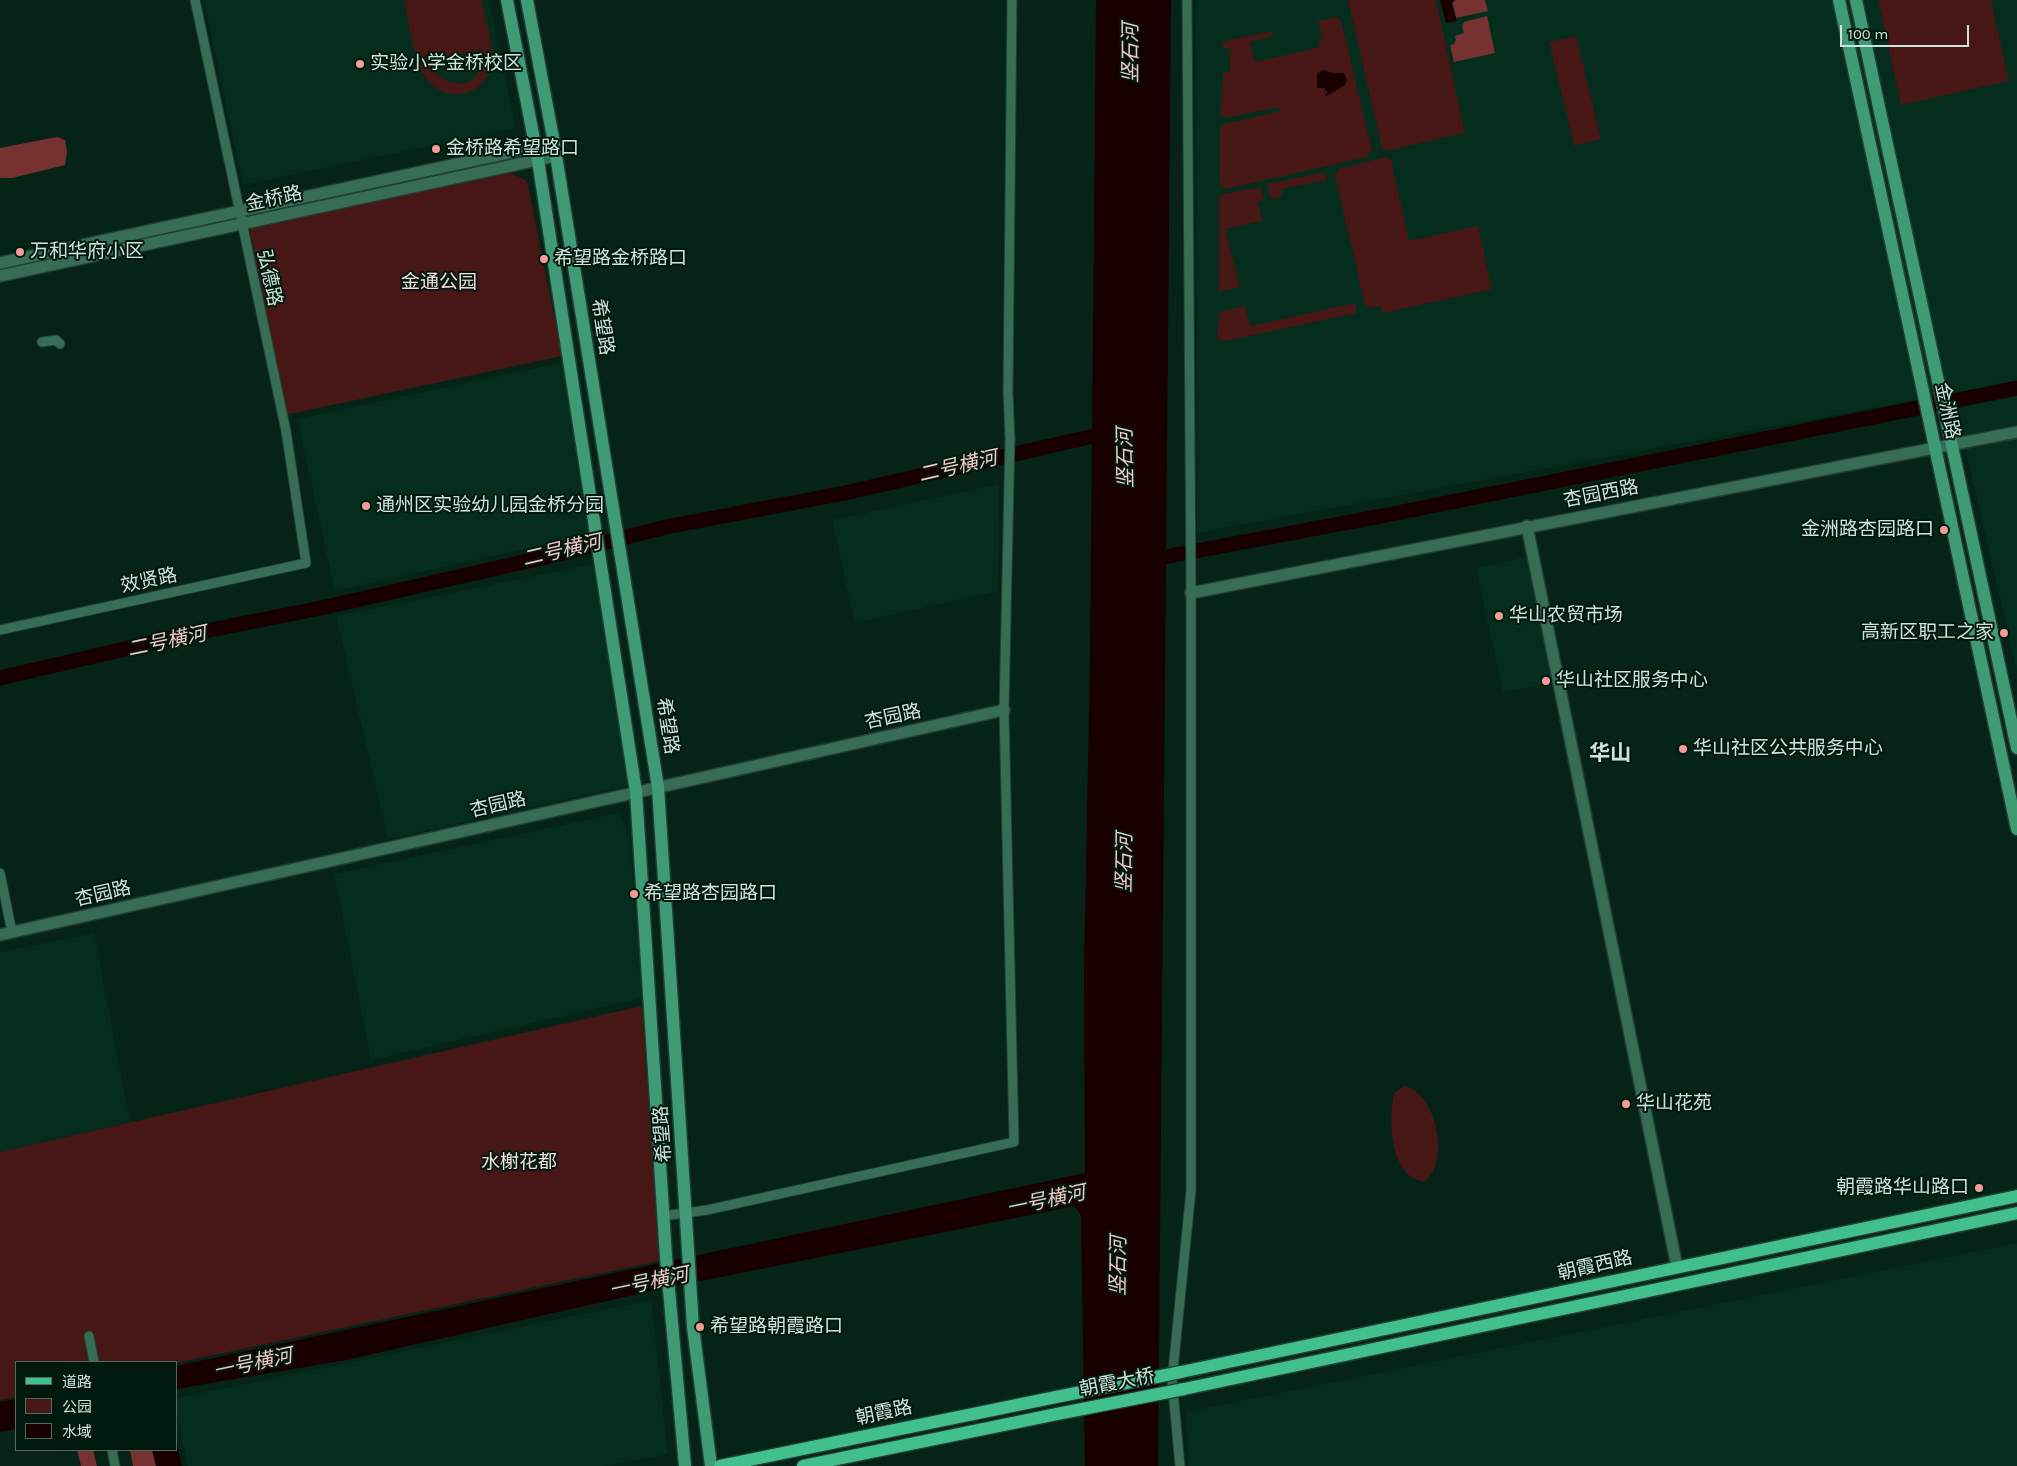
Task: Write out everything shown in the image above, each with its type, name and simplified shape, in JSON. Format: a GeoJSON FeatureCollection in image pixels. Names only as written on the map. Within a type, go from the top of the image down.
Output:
{"type":"FeatureCollection","features":[{"type":"Feature","properties":{"kind":"main road","name":"希望路"},"geometry":{"type":"LineString","coordinates":[[507,0],[538,160],[601,556],[636,792],[666,1257],[686,1466]]}},
{"type":"Feature","properties":{"kind":"main road","name":"希望路"},"geometry":{"type":"LineString","coordinates":[[527,0],[554,143],[658,787],[690,1252],[693,1327],[711,1466]]}},
{"type":"Feature","properties":{"kind":"main road","name":"金洲路"},"geometry":{"type":"LineString","coordinates":[[1839,0],[2017,829]]}},
{"type":"Feature","properties":{"kind":"main road","name":"金洲路"},"geometry":{"type":"LineString","coordinates":[[1856,0],[2017,748]]}},
{"type":"Feature","properties":{"kind":"main road","name":"朝霞西路"},"geometry":{"type":"LineString","coordinates":[[1182,1372],[2017,1196]]}},
{"type":"Feature","properties":{"kind":"main road","name":"朝霞西路"},"geometry":{"type":"LineString","coordinates":[[1184,1389],[1519,1316],[1681,1285],[2017,1213]]}},
{"type":"Feature","properties":{"kind":"main road","name":"朝霞大桥"},"geometry":{"type":"LineString","coordinates":[[1056,1398],[1182,1372]]}},
{"type":"Feature","properties":{"kind":"main road","name":"朝霞大桥"},"geometry":{"type":"LineString","coordinates":[[1057,1414],[1184,1389]]}},
{"type":"Feature","properties":{"kind":"main road","name":"朝霞路"},"geometry":{"type":"LineString","coordinates":[[720,1466],[1056,1398]]}},
{"type":"Feature","properties":{"kind":"main road","name":"朝霞路"},"geometry":{"type":"LineString","coordinates":[[803,1466],[1057,1414]]}},
{"type":"Feature","properties":{"kind":"street","name":"弘德路"},"geometry":{"type":"LineString","coordinates":[[195,0],[286,432],[306,563]]}},
{"type":"Feature","properties":{"kind":"street"},"geometry":{"type":"LineString","coordinates":[[664,1216],[687,1213],[1014,1142],[1004,710],[1006,690],[1010,439],[1008,372],[1012,0]]}},
{"type":"Feature","properties":{"kind":"street"},"geometry":{"type":"LineString","coordinates":[[1180,1466],[1172,1380],[1191,1190],[1191,593],[1187,0]]}},
{"type":"Feature","properties":{"kind":"street","name":"金桥路"},"geometry":{"type":"LineString","coordinates":[[0,263],[554,143]]}},
{"type":"Feature","properties":{"kind":"street","name":"金桥路"},"geometry":{"type":"LineString","coordinates":[[0,276],[556,156]]}},
{"type":"Feature","properties":{"kind":"street"},"geometry":{"type":"LineString","coordinates":[[42,342],[56,340],[60,344]]}},
{"type":"Feature","properties":{"kind":"street","name":"杏园西路"},"geometry":{"type":"LineString","coordinates":[[1191,593],[2017,432]]}},
{"type":"Feature","properties":{"kind":"street"},"geometry":{"type":"LineString","coordinates":[[1527,526],[1681,1285]]}},
{"type":"Feature","properties":{"kind":"street","name":"效贤路"},"geometry":{"type":"LineString","coordinates":[[0,630],[306,563]]}},
{"type":"Feature","properties":{"kind":"street","name":"杏园路"},"geometry":{"type":"LineString","coordinates":[[0,935],[1004,710]]}},
{"type":"Feature","properties":{"kind":"street"},"geometry":{"type":"LineString","coordinates":[[0,873],[12,932]]}},
{"type":"Feature","properties":{"kind":"street"},"geometry":{"type":"LineString","coordinates":[[90,1336],[94,1361]]}},
{"type":"Feature","properties":{"kind":"street"},"geometry":{"type":"LineString","coordinates":[[112,1451],[115,1466]]}},
{"type":"Feature","properties":{"kind":"shaded area","name":"实验小学金桥校区"},"geometry":{"type":"Polygon","coordinates":[[[204,0],[489,0],[516,128],[243,185],[204,0]]]}},
{"type":"Feature","properties":{"kind":"shaded area"},"geometry":{"type":"Polygon","coordinates":[[[1196,0],[2017,0],[2017,672],[1966,451],[1955,393],[1197,533],[1196,0]]]}},
{"type":"Feature","properties":{"kind":"shaded area"},"geometry":{"type":"Polygon","coordinates":[[[1455,0],[1485,0],[1488,11],[1456,18],[1452,3],[1455,0]]]}},
{"type":"Feature","properties":{"kind":"shaded area"},"geometry":{"type":"Polygon","coordinates":[[[1487,16],[1495,53],[1454,62],[1450,45],[1454,44],[1455,36],[1464,33],[1462,26],[1464,22],[1487,16]]]}},
{"type":"Feature","properties":{"kind":"shaded area"},"geometry":{"type":"Polygon","coordinates":[[[57,137],[65,140],[67,152],[65,165],[12,178],[0,178],[0,148],[57,137]]]}},
{"type":"Feature","properties":{"kind":"shaded area"},"geometry":{"type":"Polygon","coordinates":[[[564,362],[593,534],[335,591],[297,419],[564,362]]]}},
{"type":"Feature","properties":{"kind":"shaded area"},"geometry":{"type":"Polygon","coordinates":[[[999,484],[998,591],[855,623],[832,520],[999,484]]]}},
{"type":"Feature","properties":{"kind":"shaded area"},"geometry":{"type":"Polygon","coordinates":[[[1526,557],[1552,684],[1503,692],[1476,568],[1526,557]]]}},
{"type":"Feature","properties":{"kind":"shaded area"},"geometry":{"type":"Polygon","coordinates":[[[593,564],[631,785],[388,839],[336,616],[593,564]]]}},
{"type":"Feature","properties":{"kind":"shaded area"},"geometry":{"type":"Polygon","coordinates":[[[619,813],[630,840],[642,998],[371,1060],[334,874],[619,813]]]}},
{"type":"Feature","properties":{"kind":"shaded area"},"geometry":{"type":"Polygon","coordinates":[[[94,933],[130,1122],[0,1152],[0,952],[94,933]]]}},
{"type":"Feature","properties":{"kind":"shaded area"},"geometry":{"type":"Polygon","coordinates":[[[2017,1243],[2017,1466],[1188,1466],[1186,1412],[2017,1243]]]}},
{"type":"Feature","properties":{"kind":"shaded area"},"geometry":{"type":"Polygon","coordinates":[[[651,1300],[668,1454],[606,1466],[188,1466],[178,1420],[178,1398],[651,1300]]]}},
{"type":"Feature","properties":{"kind":"shaded area"},"geometry":{"type":"Polygon","coordinates":[[[77,1451],[93,1451],[97,1466],[81,1466],[77,1451]]]}},
{"type":"Feature","properties":{"kind":"shaded area"},"geometry":{"type":"Polygon","coordinates":[[[130,1451],[152,1451],[156,1466],[133,1466],[130,1451]]]}},
{"type":"Feature","properties":{"kind":"green space"},"geometry":{"type":"Polygon","coordinates":[[[404,0],[481,0],[491,40],[492,56],[487,76],[481,85],[472,91],[450,94],[430,84],[416,58],[404,0]],[[481,50],[429,61],[436,72],[454,83],[463,83],[471,80],[478,73],[481,63],[481,50]]]}},
{"type":"Feature","properties":{"kind":"green space"},"geometry":{"type":"Polygon","coordinates":[[[1348,0],[1436,0],[1465,133],[1387,151],[1382,148],[1348,0]]]}},
{"type":"Feature","properties":{"kind":"green space"},"geometry":{"type":"Polygon","coordinates":[[[1878,0],[1991,0],[2009,81],[1901,105],[1878,0]]]}},
{"type":"Feature","properties":{"kind":"green space"},"geometry":{"type":"Polygon","coordinates":[[[1336,17],[1341,20],[1372,150],[1367,157],[1226,189],[1220,186],[1220,128],[1224,124],[1280,111],[1279,107],[1224,118],[1220,115],[1223,73],[1230,72],[1230,49],[1223,48],[1222,44],[1225,41],[1272,31],[1273,36],[1250,42],[1255,62],[1320,47],[1318,40],[1323,39],[1318,21],[1336,17]]]}},
{"type":"Feature","properties":{"kind":"green space"},"geometry":{"type":"Polygon","coordinates":[[[1576,36],[1601,139],[1574,146],[1549,42],[1576,36]]]}},
{"type":"Feature","properties":{"kind":"green space"},"geometry":{"type":"Polygon","coordinates":[[[1386,157],[1391,160],[1409,241],[1478,226],[1492,289],[1383,313],[1381,306],[1369,308],[1365,305],[1335,176],[1338,169],[1386,157]]]}},
{"type":"Feature","properties":{"kind":"green space","name":"金通公园"},"geometry":{"type":"Polygon","coordinates":[[[505,170],[527,181],[562,356],[285,415],[249,225],[505,170]]]}},
{"type":"Feature","properties":{"kind":"green space"},"geometry":{"type":"Polygon","coordinates":[[[1324,172],[1327,180],[1281,189],[1282,196],[1271,199],[1267,184],[1324,172]]]}},
{"type":"Feature","properties":{"kind":"green space"},"geometry":{"type":"Polygon","coordinates":[[[1261,187],[1264,200],[1258,202],[1262,221],[1225,229],[1240,287],[1219,292],[1219,197],[1223,194],[1261,187]]]}},
{"type":"Feature","properties":{"kind":"green space"},"geometry":{"type":"Polygon","coordinates":[[[1355,303],[1357,313],[1225,341],[1217,338],[1219,312],[1245,306],[1250,326],[1355,303]]]}},
{"type":"Feature","properties":{"kind":"green space","name":"水榭花都"},"geometry":{"type":"Polygon","coordinates":[[[642,1006],[659,1261],[178,1363],[178,1361],[15,1361],[15,1397],[0,1400],[0,1152],[642,1006]]]}},
{"type":"Feature","properties":{"kind":"green space"},"geometry":{"type":"Polygon","coordinates":[[[1404,1086],[1415,1091],[1425,1101],[1432,1114],[1436,1129],[1437,1160],[1432,1172],[1424,1182],[1414,1179],[1405,1171],[1395,1151],[1391,1126],[1392,1103],[1394,1093],[1404,1086]]]}},
{"type":"Feature","properties":{"kind":"water"},"geometry":{"type":"Polygon","coordinates":[[[1096,0],[1171,0],[1158,1466],[1085,1466],[1081,1216],[1075,1206],[651,1291],[346,1360],[178,1389],[178,1366],[1085,1173],[1084,971],[1090,657],[1096,0]]]}},
{"type":"Feature","properties":{"kind":"water"},"geometry":{"type":"Polygon","coordinates":[[[1440,0],[1455,0],[1452,3],[1457,21],[1446,23],[1440,0]]]}},
{"type":"Feature","properties":{"kind":"water"},"geometry":{"type":"Polygon","coordinates":[[[1323,70],[1333,73],[1344,73],[1347,80],[1344,86],[1325,96],[1327,92],[1324,88],[1317,88],[1317,74],[1323,70]]]}},
{"type":"Feature","properties":{"kind":"water"},"geometry":{"type":"Polygon","coordinates":[[[15,1399],[15,1429],[0,1432],[0,1402],[15,1399]]]}},
{"type":"Feature","properties":{"kind":"water"},"geometry":{"type":"Polygon","coordinates":[[[178,1448],[182,1466],[156,1466],[152,1451],[178,1451],[178,1448]]]}},
{"type":"Feature","properties":{"kind":"waterway"},"geometry":{"type":"LineString","coordinates":[[1148,560],[1387,515],[2017,388]]}},
{"type":"Feature","properties":{"kind":"waterway","name":"二号横河"},"geometry":{"type":"LineString","coordinates":[[0,678],[185,635],[321,608],[559,554],[666,527],[845,493],[1111,432]]}},
{"type":"Feature","properties":{"kind":"place","name":"实验小学金桥校区"},"geometry":{"type":"Point","coordinates":[360,64]}},
{"type":"Feature","properties":{"kind":"place","name":"金桥路希望路口"},"geometry":{"type":"Point","coordinates":[436,149]}},
{"type":"Feature","properties":{"kind":"place","name":"万和华府小区"},"geometry":{"type":"Point","coordinates":[20,252]}},
{"type":"Feature","properties":{"kind":"place","name":"希望路金桥路口"},"geometry":{"type":"Point","coordinates":[544,259]}},
{"type":"Feature","properties":{"kind":"place","name":"通州区实验幼儿园金桥分园"},"geometry":{"type":"Point","coordinates":[366,506]}},
{"type":"Feature","properties":{"kind":"place","name":"金洲路杏园路口"},"geometry":{"type":"Point","coordinates":[1944,530]}},
{"type":"Feature","properties":{"kind":"place","name":"华山农贸市场"},"geometry":{"type":"Point","coordinates":[1499,616]}},
{"type":"Feature","properties":{"kind":"place","name":"高新区职工之家"},"geometry":{"type":"Point","coordinates":[2004,633]}},
{"type":"Feature","properties":{"kind":"place","name":"华山社区服务中心"},"geometry":{"type":"Point","coordinates":[1546,681]}},
{"type":"Feature","properties":{"kind":"place","name":"华山社区公共服务中心"},"geometry":{"type":"Point","coordinates":[1683,749]}},
{"type":"Feature","properties":{"kind":"place","name":"希望路杏园路口"},"geometry":{"type":"Point","coordinates":[634,894]}},
{"type":"Feature","properties":{"kind":"place","name":"华山花苑"},"geometry":{"type":"Point","coordinates":[1626,1104]}},
{"type":"Feature","properties":{"kind":"place","name":"朝霞路华山路口"},"geometry":{"type":"Point","coordinates":[1979,1188]}},
{"type":"Feature","properties":{"kind":"place","name":"希望路朝霞路口"},"geometry":{"type":"Point","coordinates":[700,1327]}},
{"type":"Feature","properties":{"kind":"district","name":"华山"},"geometry":{"type":"Point","coordinates":[1610,754]}},
{"type":"Feature","properties":{"kind":"water label","name":"竖石河"},"geometry":{"type":"Point","coordinates":[1131,53]}},
{"type":"Feature","properties":{"kind":"water label","name":"竖石河"},"geometry":{"type":"Point","coordinates":[1126,458]}},
{"type":"Feature","properties":{"kind":"water label","name":"竖石河"},"geometry":{"type":"Point","coordinates":[1125,863]}},
{"type":"Feature","properties":{"kind":"water label","name":"一号横河"},"geometry":{"type":"Point","coordinates":[1046,1201]}},
{"type":"Feature","properties":{"kind":"water label","name":"竖石河"},"geometry":{"type":"Point","coordinates":[1119,1266]}},
{"type":"Feature","properties":{"kind":"water label","name":"一号横河"},"geometry":{"type":"Point","coordinates":[649,1283]}},
{"type":"Feature","properties":{"kind":"water label","name":"一号横河"},"geometry":{"type":"Point","coordinates":[253,1364]}}]}
